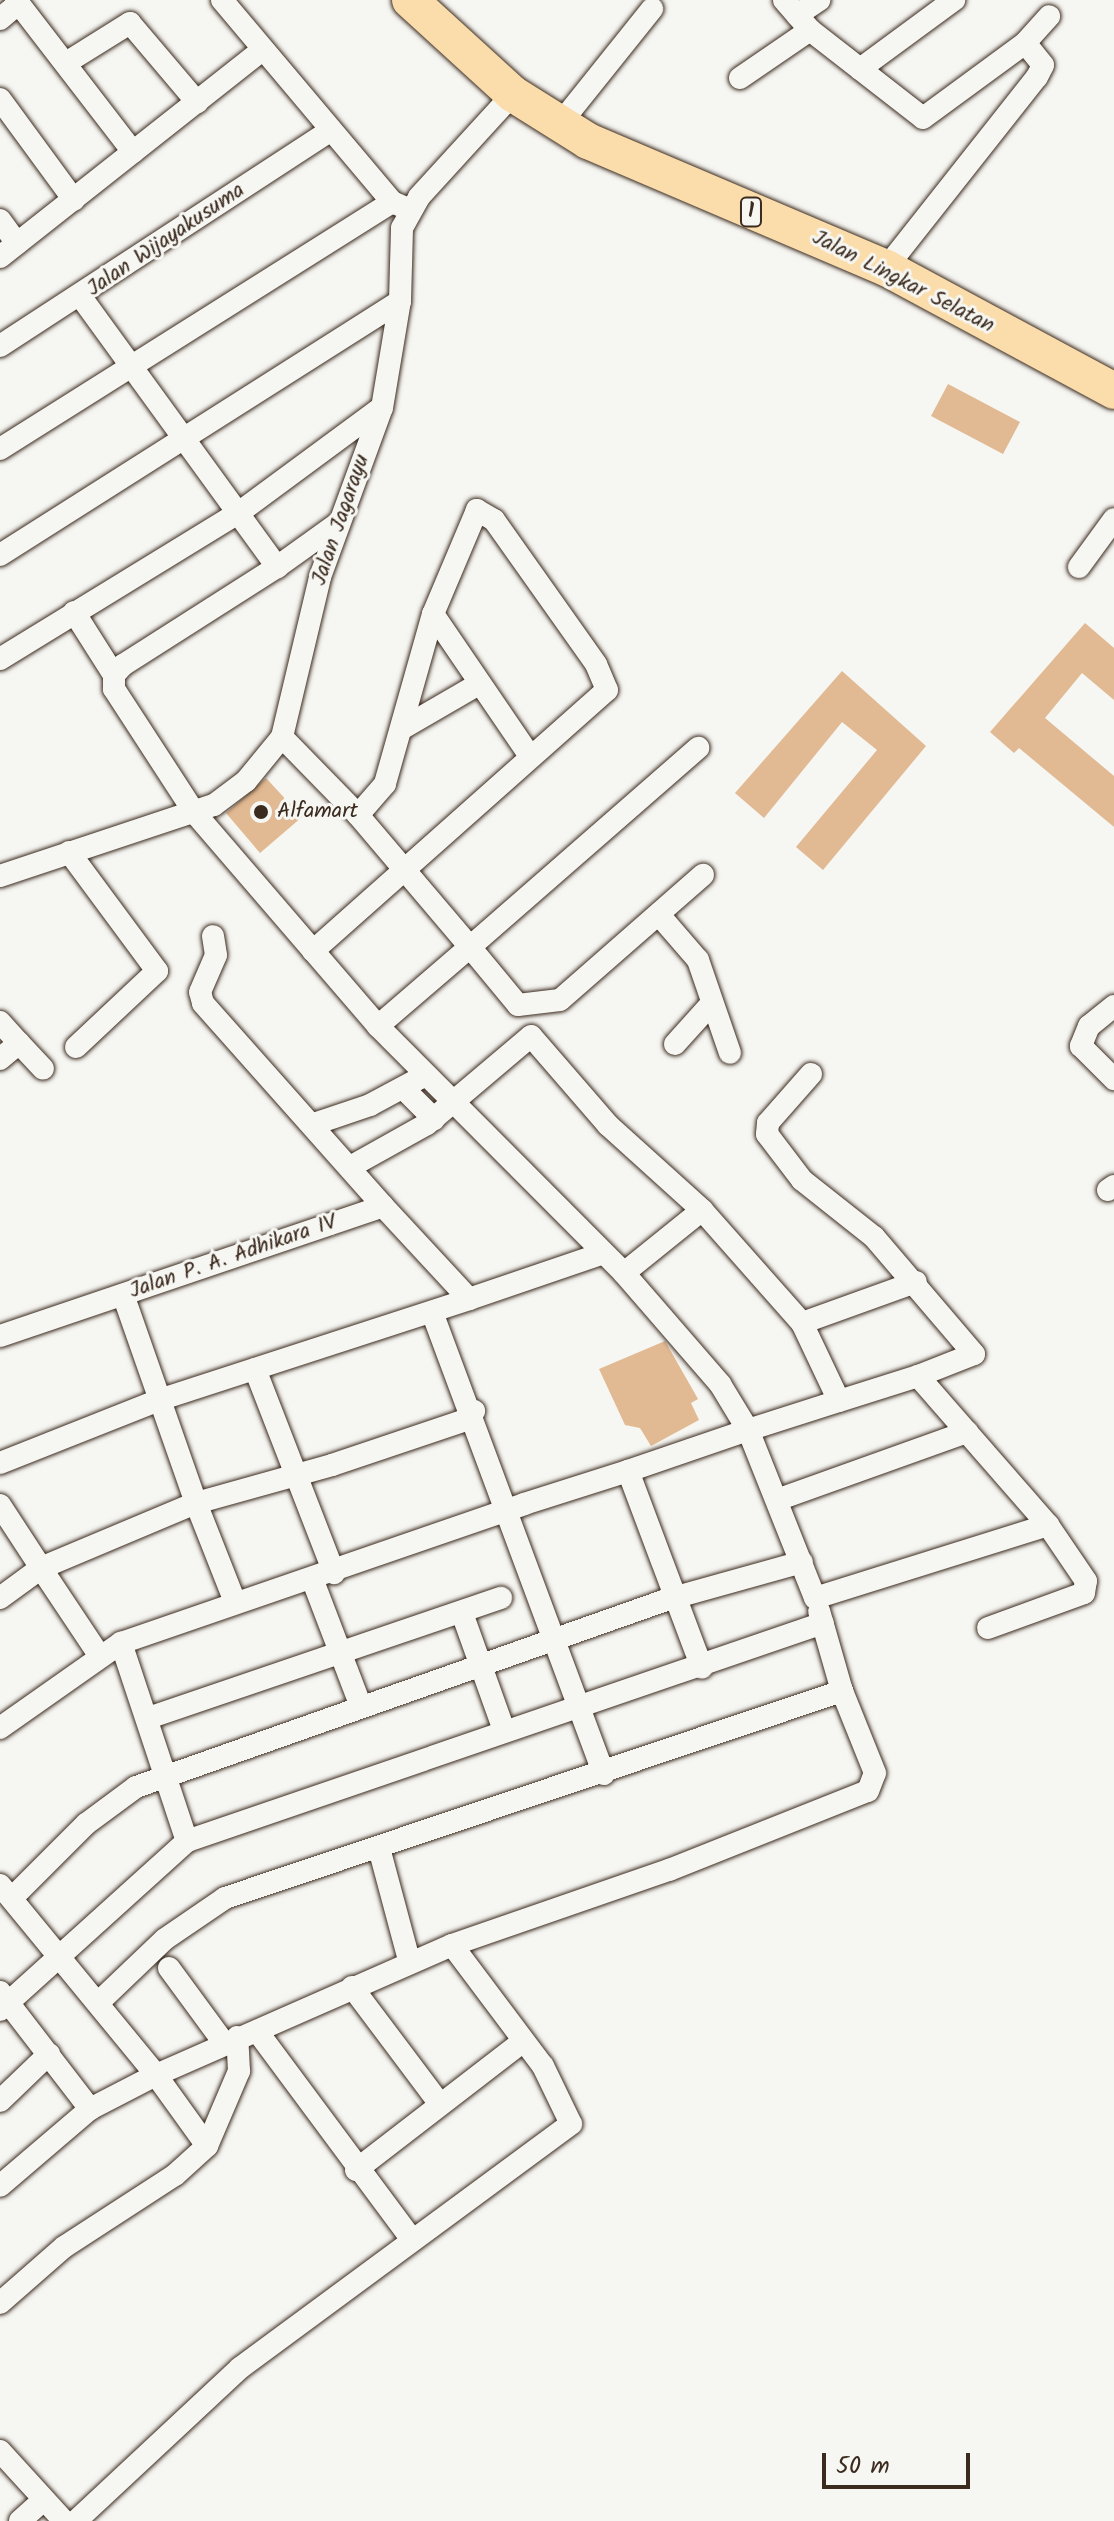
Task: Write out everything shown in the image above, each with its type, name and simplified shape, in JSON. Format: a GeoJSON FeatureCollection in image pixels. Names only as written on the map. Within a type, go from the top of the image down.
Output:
{"type":"FeatureCollection","features":[{"type":"Feature","properties":{"kind":"highway","name":"Jalan Lingkar Selatan"},"geometry":{"type":"LineString","coordinates":[[410,0],[513,94],[559,125],[636,167],[886,268],[1114,391]]}},
{"type":"Feature","properties":{"kind":"street"},"geometry":{"type":"LineString","coordinates":[[222,0],[330,131],[400,206]]}},
{"type":"Feature","properties":{"kind":"street"},"geometry":{"type":"LineString","coordinates":[[740,78],[797,15],[819,0]]}},
{"type":"Feature","properties":{"kind":"street"},"geometry":{"type":"LineString","coordinates":[[860,69],[954,0]]}},
{"type":"Feature","properties":{"kind":"street"},"geometry":{"type":"LineString","coordinates":[[0,19],[18,2],[69,61],[133,152]]}},
{"type":"Feature","properties":{"kind":"street"},"geometry":{"type":"LineString","coordinates":[[559,125],[652,9]]}},
{"type":"Feature","properties":{"kind":"street"},"geometry":{"type":"LineString","coordinates":[[797,15],[923,118],[1025,43],[1049,16]]}},
{"type":"Feature","properties":{"kind":"street"},"geometry":{"type":"LineString","coordinates":[[69,61],[130,23],[197,102]]}},
{"type":"Feature","properties":{"kind":"street"},"geometry":{"type":"LineString","coordinates":[[886,268],[1037,77],[1043,65],[1025,43]]}},
{"type":"Feature","properties":{"kind":"street"},"geometry":{"type":"LineString","coordinates":[[0,220],[9,250],[261,51]]}},
{"type":"Feature","properties":{"kind":"street"},"geometry":{"type":"LineString","coordinates":[[0,449],[400,206],[513,94]]}},
{"type":"Feature","properties":{"kind":"street"},"geometry":{"type":"LineString","coordinates":[[0,99],[74,200]]}},
{"type":"Feature","properties":{"kind":"street","name":"Jalan Wijayakusuma"},"geometry":{"type":"LineString","coordinates":[[0,346],[81,297],[330,131]]}},
{"type":"Feature","properties":{"kind":"street","name":"Jalan Jagarayu"},"geometry":{"type":"LineString","coordinates":[[0,876],[32,862],[194,812],[230,794],[282,737],[337,524],[382,408],[400,301],[400,206]]}},
{"type":"Feature","properties":{"kind":"street"},"geometry":{"type":"LineString","coordinates":[[81,297],[134,365],[277,567]]}},
{"type":"Feature","properties":{"kind":"street"},"geometry":{"type":"LineString","coordinates":[[0,555],[182,436],[400,301]]}},
{"type":"Feature","properties":{"kind":"street"},"geometry":{"type":"LineString","coordinates":[[0,659],[237,514],[382,408]]}},
{"type":"Feature","properties":{"kind":"street"},"geometry":{"type":"LineString","coordinates":[[313,951],[530,756],[602,698],[606,682],[484,511],[477,510],[468,522],[433,614],[385,784],[358,815]]}},
{"type":"Feature","properties":{"kind":"street"},"geometry":{"type":"LineString","coordinates":[[1079,567],[1114,519]]}},
{"type":"Feature","properties":{"kind":"street"},"geometry":{"type":"LineString","coordinates":[[114,675],[337,524]]}},
{"type":"Feature","properties":{"kind":"street"},"geometry":{"type":"LineString","coordinates":[[74,612],[114,675],[114,689],[194,812],[424,1076],[439,1114]]}},
{"type":"Feature","properties":{"kind":"street"},"geometry":{"type":"LineString","coordinates":[[433,614],[530,756]]}},
{"type":"Feature","properties":{"kind":"street"},"geometry":{"type":"LineString","coordinates":[[403,728],[479,684]]}},
{"type":"Feature","properties":{"kind":"street"},"geometry":{"type":"LineString","coordinates":[[282,737],[358,815],[518,1005],[527,1006],[571,993],[703,875]]}},
{"type":"Feature","properties":{"kind":"street"},"geometry":{"type":"LineString","coordinates":[[378,1026],[698,748]]}},
{"type":"Feature","properties":{"kind":"street"},"geometry":{"type":"LineString","coordinates":[[68,853],[157,971],[76,1047]]}},
{"type":"Feature","properties":{"kind":"street"},"geometry":{"type":"LineString","coordinates":[[660,916],[689,943],[730,1053]]}},
{"type":"Feature","properties":{"kind":"street"},"geometry":{"type":"LineString","coordinates":[[213,936],[216,955],[200,992],[203,1003],[469,1299]]}},
{"type":"Feature","properties":{"kind":"street"},"geometry":{"type":"LineString","coordinates":[[675,1044],[712,1003]]}},
{"type":"Feature","properties":{"kind":"street"},"geometry":{"type":"LineString","coordinates":[[1114,1006],[1089,1026],[1081,1046],[1114,1079]]}},
{"type":"Feature","properties":{"kind":"street"},"geometry":{"type":"LineString","coordinates":[[0,1022],[43,1069]]}},
{"type":"Feature","properties":{"kind":"street"},"geometry":{"type":"LineString","coordinates":[[348,1165],[439,1114],[531,1036],[608,1125],[702,1210],[802,1323],[839,1401]]}},
{"type":"Feature","properties":{"kind":"street"},"geometry":{"type":"LineString","coordinates":[[0,1059],[19,1043]]}},
{"type":"Feature","properties":{"kind":"street"},"geometry":{"type":"LineString","coordinates":[[0,1728],[99,1655],[121,1643],[235,1602],[323,1577],[509,1509],[918,1376],[974,1354],[916,1282],[771,1144],[768,1123],[811,1074]]}},
{"type":"Feature","properties":{"kind":"street"},"geometry":{"type":"LineString","coordinates":[[315,1126],[404,1089],[424,1076]]}},
{"type":"Feature","properties":{"kind":"street"},"geometry":{"type":"LineString","coordinates":[[0,2186],[90,2109],[156,2075],[409,1960],[669,1870],[868,1791],[875,1773],[842,1691],[815,1598],[777,1500],[748,1430],[715,1377],[624,1273],[439,1114],[404,1089]]}},
{"type":"Feature","properties":{"kind":"street","name":"Jalan P. A. Adhikara IV"},"geometry":{"type":"LineString","coordinates":[[0,1336],[383,1206]]}},
{"type":"Feature","properties":{"kind":"street"},"geometry":{"type":"LineString","coordinates":[[624,1273],[702,1210]]}},
{"type":"Feature","properties":{"kind":"street"},"geometry":{"type":"LineString","coordinates":[[0,1463],[159,1400],[601,1254]]}},
{"type":"Feature","properties":{"kind":"street"},"geometry":{"type":"LineString","coordinates":[[802,1323],[916,1282]]}},
{"type":"Feature","properties":{"kind":"street"},"geometry":{"type":"LineString","coordinates":[[123,1295],[196,1503],[235,1602]]}},
{"type":"Feature","properties":{"kind":"street"},"geometry":{"type":"LineString","coordinates":[[432,1312],[474,1411],[604,1774]]}},
{"type":"Feature","properties":{"kind":"street"},"geometry":{"type":"LineString","coordinates":[[255,1369],[294,1475],[323,1577],[339,1651],[361,1707]]}},
{"type":"Feature","properties":{"kind":"street"},"geometry":{"type":"LineString","coordinates":[[918,1376],[1048,1525],[1086,1581],[1084,1593],[988,1628]]}},
{"type":"Feature","properties":{"kind":"street"},"geometry":{"type":"LineString","coordinates":[[0,1598],[41,1568],[196,1503],[463,1421],[474,1411]]}},
{"type":"Feature","properties":{"kind":"street"},"geometry":{"type":"LineString","coordinates":[[777,1500],[967,1432]]}},
{"type":"Feature","properties":{"kind":"street"},"geometry":{"type":"LineString","coordinates":[[628,1471],[702,1668]]}},
{"type":"Feature","properties":{"kind":"street"},"geometry":{"type":"LineString","coordinates":[[0,1505],[99,1655]]}},
{"type":"Feature","properties":{"kind":"street"},"geometry":{"type":"LineString","coordinates":[[815,1598],[1048,1525]]}},
{"type":"Feature","properties":{"kind":"street"},"geometry":{"type":"LineString","coordinates":[[207,2146],[99,2002],[6,1891],[136,1787],[165,1775],[674,1597],[802,1562]]}},
{"type":"Feature","properties":{"kind":"street"},"geometry":{"type":"LineString","coordinates":[[148,1718],[501,1598]]}},
{"type":"Feature","properties":{"kind":"street"},"geometry":{"type":"LineString","coordinates":[[462,1613],[504,1730]]}},
{"type":"Feature","properties":{"kind":"street"},"geometry":{"type":"LineString","coordinates":[[90,2109],[49,2054],[3,2001],[187,1841],[504,1730],[702,1668],[823,1623]]}},
{"type":"Feature","properties":{"kind":"street"},"geometry":{"type":"LineString","coordinates":[[121,1643],[187,1841]]}},
{"type":"Feature","properties":{"kind":"street"},"geometry":{"type":"LineString","coordinates":[[99,2002],[165,1939],[225,1898],[604,1774],[842,1691]]}},
{"type":"Feature","properties":{"kind":"street"},"geometry":{"type":"LineString","coordinates":[[379,1848],[409,1960]]}},
{"type":"Feature","properties":{"kind":"street"},"geometry":{"type":"LineString","coordinates":[[76,2521],[240,2368],[411,2238],[571,2124],[543,2066],[521,2043],[452,1945]]}},
{"type":"Feature","properties":{"kind":"street"},"geometry":{"type":"LineString","coordinates":[[169,1968],[239,2037],[356,2170],[411,2238]]}},
{"type":"Feature","properties":{"kind":"street"},"geometry":{"type":"LineString","coordinates":[[352,1987],[439,2103]]}},
{"type":"Feature","properties":{"kind":"street"},"geometry":{"type":"LineString","coordinates":[[0,2303],[64,2247],[175,2175],[207,2146],[236,2080],[239,2037]]}},
{"type":"Feature","properties":{"kind":"street"},"geometry":{"type":"LineString","coordinates":[[356,2170],[439,2103],[521,2043]]}},
{"type":"Feature","properties":{"kind":"street"},"geometry":{"type":"LineString","coordinates":[[0,2101],[49,2054]]}},
{"type":"Feature","properties":{"kind":"street"},"geometry":{"type":"LineString","coordinates":[[0,2451],[64,2521]]}},
{"type":"Feature","properties":{"kind":"street"},"geometry":{"type":"LineString","coordinates":[[20,2521],[43,2500]]}},
{"type":"Feature","properties":{"kind":"building"},"geometry":{"type":"Polygon","coordinates":[[[948,384],[1020,422],[1003,454],[931,416],[948,384]]]}},
{"type":"Feature","properties":{"kind":"building"},"geometry":{"type":"Polygon","coordinates":[[[1085,623],[1114,648],[1114,700],[1082,673],[1045,718],[1114,776],[1114,827],[1019,748],[1014,753],[990,732],[1085,623]]]}},
{"type":"Feature","properties":{"kind":"building"},"geometry":{"type":"Polygon","coordinates":[[[842,671],[926,746],[823,870],[796,847],[877,750],[842,722],[764,818],[735,793],[842,671]]]}},
{"type":"Feature","properties":{"kind":"building","name":"Alfamart"},"geometry":{"type":"Polygon","coordinates":[[[266,778],[302,817],[260,853],[226,813],[266,778]]]}},
{"type":"Feature","properties":{"kind":"building"},"geometry":{"type":"Polygon","coordinates":[[[665,1341],[698,1399],[691,1403],[699,1420],[651,1446],[640,1428],[625,1425],[599,1369],[665,1341]]]}},
{"type":"Feature","properties":{"kind":"place","name":"Alfamart"},"geometry":{"type":"Point","coordinates":[261,812]}}]}
